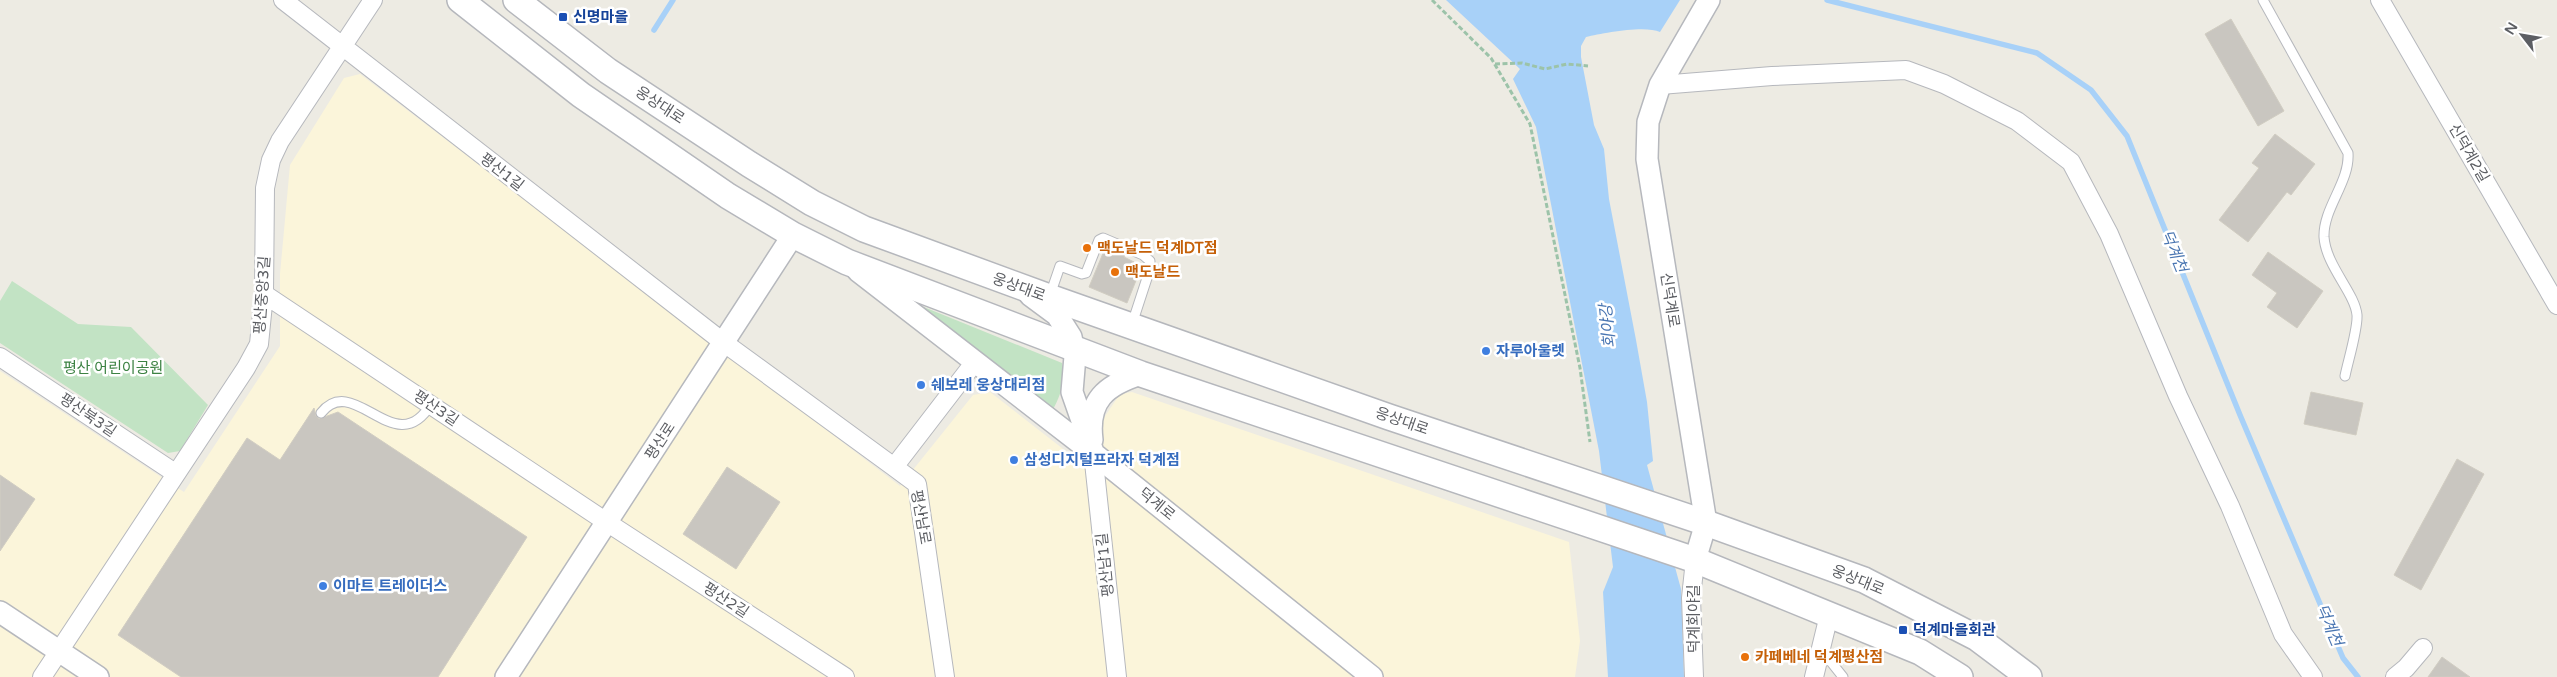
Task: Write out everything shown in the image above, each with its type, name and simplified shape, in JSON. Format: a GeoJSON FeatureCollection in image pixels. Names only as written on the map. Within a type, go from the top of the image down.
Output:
{"type":"FeatureCollection","features":[{"type":"Feature","properties":{"kind":"main road"},"geometry":{"type":"LineString","coordinates":[[460,0],[581,95],[728,196],[793,235],[847,262],[1141,374],[1568,516],[1688,558],[1920,652],[1960,677]]}},
{"type":"Feature","properties":{"kind":"main road","name":"웅상대로"},"geometry":{"type":"LineString","coordinates":[[516,0],[608,71],[748,164],[812,203],[892,241],[1570,479],[1706,523],[1864,580],[1977,638],[2029,677]]}},
{"type":"Feature","properties":{"kind":"main road","name":"평산로"},"geometry":{"type":"LineString","coordinates":[[793,235],[812,203]]}},
{"type":"Feature","properties":{"kind":"street","name":"평산1길"},"geometry":{"type":"LineString","coordinates":[[282,0],[723,342],[894,466]]}},
{"type":"Feature","properties":{"kind":"street","name":"평산중앙3길"},"geometry":{"type":"LineString","coordinates":[[42,677],[246,368],[259,344],[264,294],[266,188],[272,160],[280,141],[373,0]]}},
{"type":"Feature","properties":{"kind":"street","name":"신덕계로"},"geometry":{"type":"LineString","coordinates":[[1688,558],[1706,523],[1647,159],[1648,122],[1660,85],[1681,45],[1709,0]]}},
{"type":"Feature","properties":{"kind":"street","name":"신덕계2길"},"geometry":{"type":"LineString","coordinates":[[2380,0],[2557,305]]}},
{"type":"Feature","properties":{"kind":"street"},"geometry":{"type":"LineString","coordinates":[[1660,85],[1772,76],[1906,70],[1944,84],[2018,121],[2071,162],[2109,234],[2178,396],[2230,506],[2283,634],[2313,677]]}},
{"type":"Feature","properties":{"kind":"street","name":"평산로"},"geometry":{"type":"LineString","coordinates":[[506,677],[608,523],[793,235]]}},
{"type":"Feature","properties":{"kind":"street","name":"덕계로"},"geometry":{"type":"LineString","coordinates":[[847,262],[974,363],[1093,452],[1372,677]]}},
{"type":"Feature","properties":{"kind":"street"},"geometry":{"type":"LineString","coordinates":[[1020,287],[1057,315],[1068,329],[1074,350],[1072,392],[1093,452]]}},
{"type":"Feature","properties":{"kind":"street","name":"평산3길"},"geometry":{"type":"LineString","coordinates":[[264,294],[608,523]]}},
{"type":"Feature","properties":{"kind":"street","name":"평산북3길"},"geometry":{"type":"LineString","coordinates":[[0,357],[175,473]]}},
{"type":"Feature","properties":{"kind":"street"},"geometry":{"type":"LineString","coordinates":[[894,466],[974,363]]}},
{"type":"Feature","properties":{"kind":"street"},"geometry":{"type":"LineString","coordinates":[[1093,452],[1090,428],[1094,410],[1102,394],[1112,384],[1141,374]]}},
{"type":"Feature","properties":{"kind":"street","name":"평산남1길"},"geometry":{"type":"LineString","coordinates":[[1093,452],[1117,677]]}},
{"type":"Feature","properties":{"kind":"street","name":"평산남로"},"geometry":{"type":"LineString","coordinates":[[894,466],[917,484],[945,677]]}},
{"type":"Feature","properties":{"kind":"street","name":"평산2길"},"geometry":{"type":"LineString","coordinates":[[608,523],[845,677]]}},
{"type":"Feature","properties":{"kind":"street","name":"덕계회야길"},"geometry":{"type":"LineString","coordinates":[[1688,558],[1694,677]]}},
{"type":"Feature","properties":{"kind":"street"},"geometry":{"type":"LineString","coordinates":[[0,612],[98,677]]}},
{"type":"Feature","properties":{"kind":"street"},"geometry":{"type":"LineString","coordinates":[[1814,677],[1829,615]]}},
{"type":"Feature","properties":{"kind":"street"},"geometry":{"type":"LineString","coordinates":[[2405,674],[2423,648]]}},
{"type":"Feature","properties":{"kind":"lane"},"geometry":{"type":"LineString","coordinates":[[2263,0],[2348,153],[2348,164],[2326,223],[2324,238],[2330,261],[2357,315],[2345,376]]}},
{"type":"Feature","properties":{"kind":"lane"},"geometry":{"type":"LineString","coordinates":[[1049,297],[1060,266],[1082,274],[1086,273],[1099,240],[1102,238],[1143,255],[1150,261],[1149,272],[1131,326]]}},
{"type":"Feature","properties":{"kind":"lane"},"geometry":{"type":"LineString","coordinates":[[321,413],[330,405],[345,401],[353,402],[387,422],[409,423],[425,414],[431,404]]}},
{"type":"Feature","properties":{"kind":"lane"},"geometry":{"type":"LineString","coordinates":[[1820,648],[1844,677]]}},
{"type":"Feature","properties":{"kind":"path"},"geometry":{"type":"LineString","coordinates":[[1432,0],[1495,64],[1530,124],[1544,184],[1580,368],[1590,442]]}},
{"type":"Feature","properties":{"kind":"path"},"geometry":{"type":"LineString","coordinates":[[1495,64],[1522,63],[1545,69],[1557,66],[1588,66]]}},
{"type":"Feature","properties":{"kind":"shaded area"},"geometry":{"type":"Polygon","coordinates":[[[360,74],[900,486],[973,395],[990,392],[1076,459],[1120,394],[1132,392],[1569,542],[1580,641],[1575,677],[0,677],[0,371],[184,492],[280,346],[280,274],[290,165],[344,78],[360,74]]]}},
{"type":"Feature","properties":{"kind":"green space","name":"평산 어린이공원"},"geometry":{"type":"Polygon","coordinates":[[[12,281],[78,324],[131,327],[208,405],[180,451],[168,453],[0,343],[0,301],[12,281]]]}},
{"type":"Feature","properties":{"kind":"green space"},"geometry":{"type":"Polygon","coordinates":[[[909,301],[1062,363],[1061,389],[1051,413],[909,301]]]}},
{"type":"Feature","properties":{"kind":"water","name":"회야강"},"geometry":{"type":"Polygon","coordinates":[[[1446,0],[1680,0],[1660,32],[1634,29],[1586,37],[1581,46],[1581,57],[1594,125],[1604,149],[1609,199],[1647,402],[1653,461],[1647,465],[1681,589],[1684,677],[1608,677],[1603,592],[1613,567],[1599,451],[1536,127],[1513,79],[1520,69],[1446,0]]]}},
{"type":"Feature","properties":{"kind":"building"},"geometry":{"type":"Polygon","coordinates":[[[2231,19],[2284,111],[2258,126],[2205,34],[2231,19]]]}},
{"type":"Feature","properties":{"kind":"building"},"geometry":{"type":"Polygon","coordinates":[[[2275,134],[2315,164],[2291,195],[2287,192],[2248,242],[2219,220],[2259,168],[2252,163],[2275,134]]]}},
{"type":"Feature","properties":{"kind":"building","name":"맥도날드"},"geometry":{"type":"Polygon","coordinates":[[[1106,246],[1125,254],[1124,257],[1134,262],[1131,270],[1139,273],[1127,303],[1089,287],[1106,246]]]}},
{"type":"Feature","properties":{"kind":"building"},"geometry":{"type":"Polygon","coordinates":[[[2268,252],[2323,291],[2297,328],[2267,307],[2277,293],[2252,275],[2268,252]]]}},
{"type":"Feature","properties":{"kind":"building"},"geometry":{"type":"Polygon","coordinates":[[[2311,392],[2363,403],[2356,435],[2304,424],[2311,392]]]}},
{"type":"Feature","properties":{"kind":"building","name":"이마트 트레이더스"},"geometry":{"type":"Polygon","coordinates":[[[314,408],[319,419],[338,412],[527,537],[438,677],[181,677],[118,635],[247,438],[280,460],[314,408]]]}},
{"type":"Feature","properties":{"kind":"building"},"geometry":{"type":"Polygon","coordinates":[[[2457,459],[2484,474],[2421,590],[2394,575],[2457,459]]]}},
{"type":"Feature","properties":{"kind":"building"},"geometry":{"type":"Polygon","coordinates":[[[727,467],[780,502],[736,569],[683,534],[727,467]]]}},
{"type":"Feature","properties":{"kind":"building"},"geometry":{"type":"Polygon","coordinates":[[[0,475],[35,499],[0,551],[0,475]]]}},
{"type":"Feature","properties":{"kind":"building"},"geometry":{"type":"Polygon","coordinates":[[[2442,657],[2470,677],[2428,677],[2442,657]]]}},
{"type":"Feature","properties":{"kind":"waterway"},"geometry":{"type":"LineString","coordinates":[[654,30],[673,0]]}},
{"type":"Feature","properties":{"kind":"waterway","name":"덕계천"},"geometry":{"type":"LineString","coordinates":[[1827,0],[2037,53],[2091,90],[2127,136],[2240,415],[2343,658],[2358,677]]}},
{"type":"Feature","properties":{"kind":"place","name":"신명마을"},"geometry":{"type":"Point","coordinates":[563,17]}},
{"type":"Feature","properties":{"kind":"place","name":"맥도날드 덕계DT점"},"geometry":{"type":"Point","coordinates":[1087,248]}},
{"type":"Feature","properties":{"kind":"place","name":"맥도날드"},"geometry":{"type":"Point","coordinates":[1115,272]}},
{"type":"Feature","properties":{"kind":"place","name":"자루아울렛"},"geometry":{"type":"Point","coordinates":[1486,351]}},
{"type":"Feature","properties":{"kind":"place","name":"쉐보레 웅상대리점"},"geometry":{"type":"Point","coordinates":[921,385]}},
{"type":"Feature","properties":{"kind":"place","name":"삼성디지털프라자 덕계점"},"geometry":{"type":"Point","coordinates":[1014,460]}},
{"type":"Feature","properties":{"kind":"place","name":"이마트 트레이더스"},"geometry":{"type":"Point","coordinates":[323,586]}},
{"type":"Feature","properties":{"kind":"place","name":"덕계마을회관"},"geometry":{"type":"Point","coordinates":[1903,630]}},
{"type":"Feature","properties":{"kind":"place","name":"카페베네 덕계평산점"},"geometry":{"type":"Point","coordinates":[1745,657]}}]}
